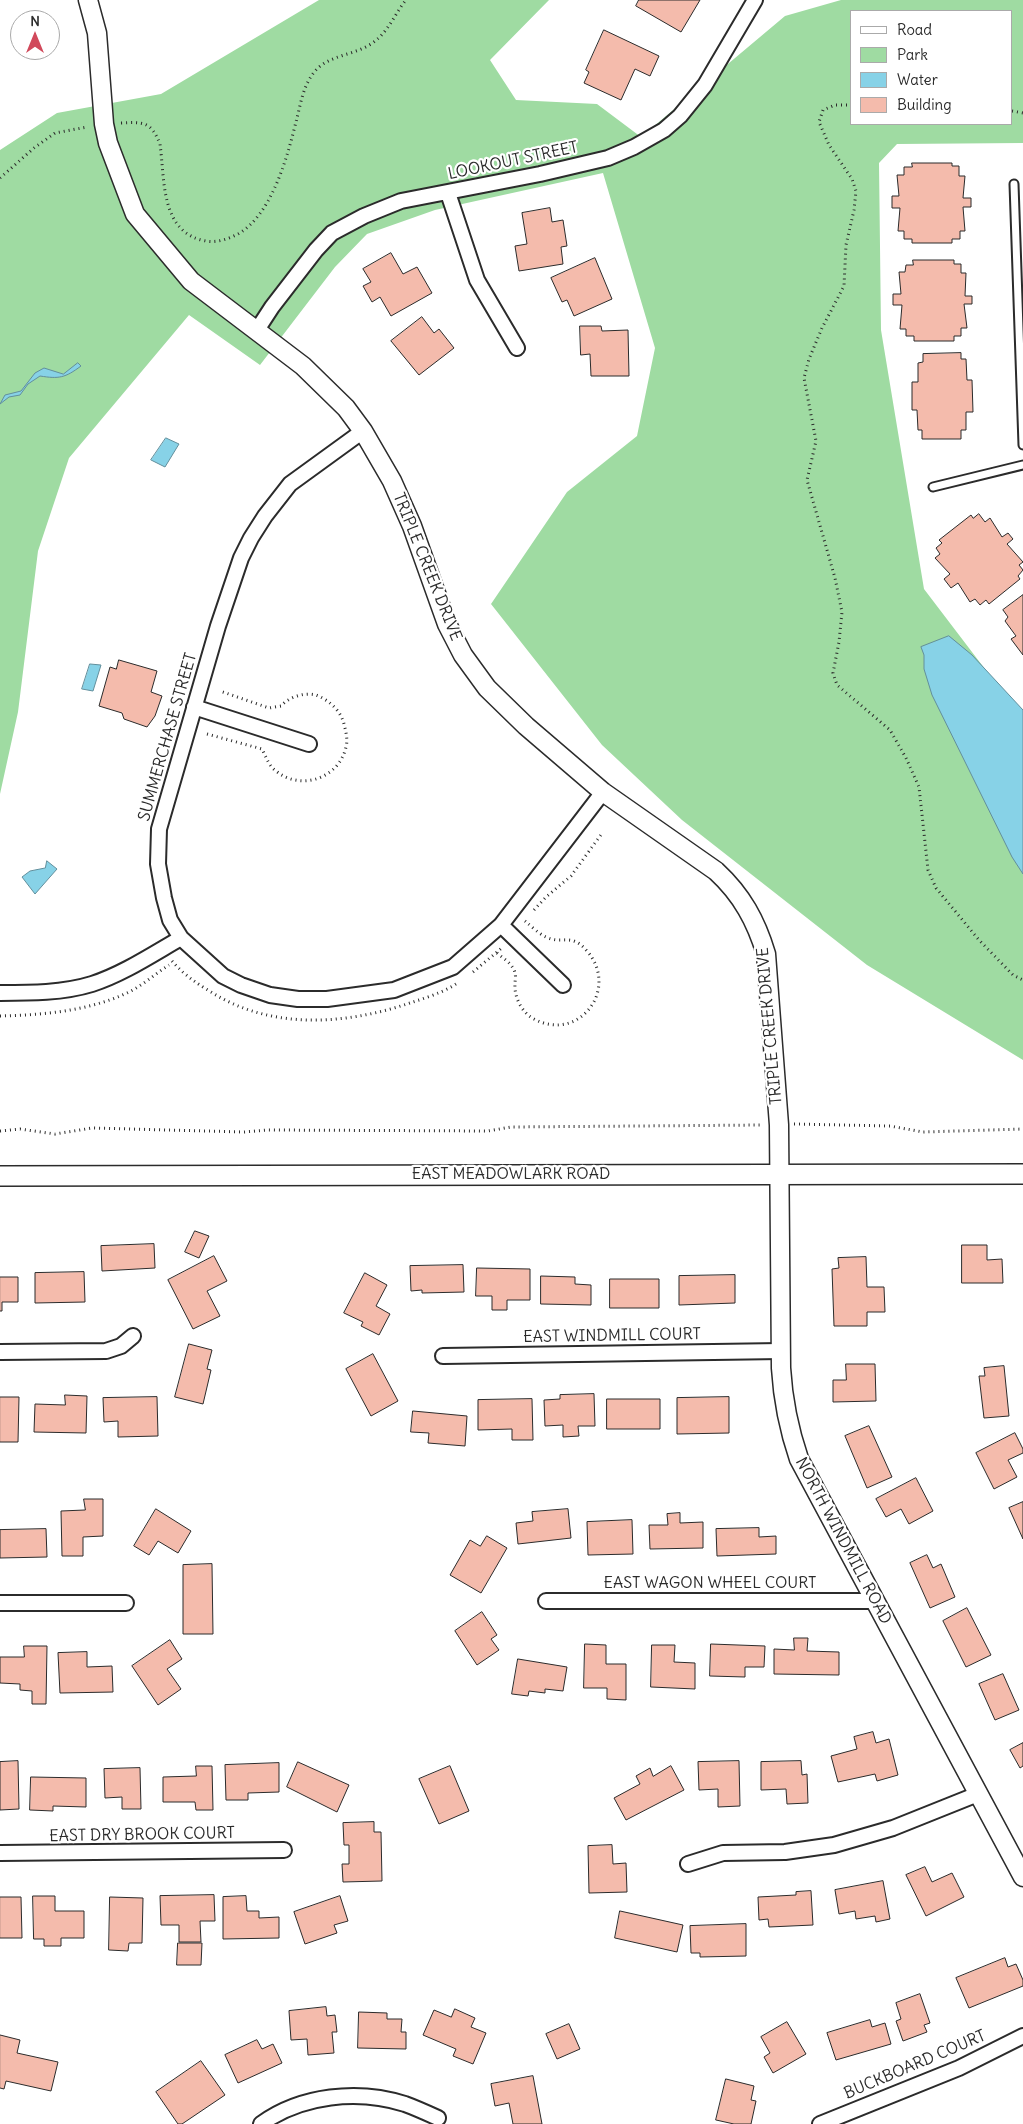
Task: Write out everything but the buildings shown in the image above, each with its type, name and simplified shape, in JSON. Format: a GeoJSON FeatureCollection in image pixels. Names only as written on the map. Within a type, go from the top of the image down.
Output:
{"type":"FeatureCollection","features":[{"type":"Feature","properties":{"kind":"main road","name":"EAST MEADOWLARK ROAD"},"geometry":{"type":"LineString","coordinates":[[0,1176],[1023,1174]]}},
{"type":"Feature","properties":{"kind":"street","name":"TRIPLE CREEK DRIVE"},"geometry":{"type":"LineString","coordinates":[[88,0],[97,33],[104,124],[108,143],[135,214],[191,281],[310,372],[346,408],[363,431],[392,481],[406,511],[447,624],[463,655],[487,688],[526,726],[603,792],[716,871],[732,886],[746,905],[759,931],[766,954],[779,1124],[780,1174]]}},
{"type":"Feature","properties":{"kind":"street","name":"LOOKOUT STREET"},"geometry":{"type":"LineString","coordinates":[[257,330],[277,300],[316,250],[332,233],[364,216],[401,201],[448,193],[608,158],[634,147],[664,130],[680,116],[705,85],[756,0]]}},
{"type":"Feature","properties":{"kind":"street"},"geometry":{"type":"LineString","coordinates":[[448,193],[477,280],[517,348]]}},
{"type":"Feature","properties":{"kind":"street","name":"SUMMERCHASE STREET"},"geometry":{"type":"LineString","coordinates":[[363,431],[290,484],[265,516],[241,558],[221,617],[159,829],[158,864],[164,898],[170,920],[181,938],[223,976],[241,985],[270,995],[298,1000],[327,1000],[394,990],[453,967],[501,926],[603,792]]}},
{"type":"Feature","properties":{"kind":"street"},"geometry":{"type":"LineString","coordinates":[[194,707],[309,744]]}},
{"type":"Feature","properties":{"kind":"street"},"geometry":{"type":"LineString","coordinates":[[501,926],[513,935],[562,985]]}},
{"type":"Feature","properties":{"kind":"street"},"geometry":{"type":"LineString","coordinates":[[0,993],[45,992],[91,984],[143,960],[181,938]]}},
{"type":"Feature","properties":{"kind":"street","name":"NORTH WINDMILL ROAD"},"geometry":{"type":"LineString","coordinates":[[780,1174],[781,1351],[784,1404],[799,1459],[1023,1877]]}},
{"type":"Feature","properties":{"kind":"street"},"geometry":{"type":"LineString","coordinates":[[0,1352],[106,1351],[121,1346],[133,1336]]}},
{"type":"Feature","properties":{"kind":"street","name":"EAST WINDMILL COURT"},"geometry":{"type":"LineString","coordinates":[[443,1356],[781,1351]]}},
{"type":"Feature","properties":{"kind":"street","name":"EAST WAGON WHEEL COURT"},"geometry":{"type":"LineString","coordinates":[[546,1601],[874,1600]]}},
{"type":"Feature","properties":{"kind":"street"},"geometry":{"type":"LineString","coordinates":[[0,1603],[126,1603]]}},
{"type":"Feature","properties":{"kind":"street"},"geometry":{"type":"LineString","coordinates":[[688,1864],[723,1853],[785,1852],[834,1845],[894,1828],[978,1794]]}},
{"type":"Feature","properties":{"kind":"street","name":"EAST DRY BROOK COURT"},"geometry":{"type":"LineString","coordinates":[[0,1853],[284,1850]]}},
{"type":"Feature","properties":{"kind":"street","name":"BUCKBOARD COURT"},"geometry":{"type":"LineString","coordinates":[[820,2124],[959,2068],[1023,2036]]}},
{"type":"Feature","properties":{"kind":"street"},"geometry":{"type":"LineString","coordinates":[[261,2124],[302,2104],[327,2098],[354,2096],[398,2102],[438,2118]]}},
{"type":"Feature","properties":{"kind":"lane"},"geometry":{"type":"LineString","coordinates":[[1014,184],[1021,286],[1023,445]]}},
{"type":"Feature","properties":{"kind":"lane"},"geometry":{"type":"LineString","coordinates":[[934,487],[1023,465]]}},
{"type":"Feature","properties":{"kind":"path"},"geometry":{"type":"LineString","coordinates":[[0,178],[34,148],[55,133],[104,124],[137,122],[149,126],[160,144],[170,216],[188,236],[207,242],[227,240],[244,230],[256,218],[268,199],[280,175],[289,150],[306,86],[317,69],[336,58],[370,45],[382,37],[406,0]]}},
{"type":"Feature","properties":{"kind":"path"},"geometry":{"type":"LineString","coordinates":[[850,105],[835,105],[823,110],[819,122],[829,145],[852,179],[856,191],[846,245],[844,286],[822,328],[809,359],[804,378],[816,441],[807,480],[835,578],[842,612],[833,673],[837,685],[890,730],[906,758],[919,787],[928,870],[936,888],[978,940],[1013,975],[1023,980]]}},
{"type":"Feature","properties":{"kind":"path"},"geometry":{"type":"LineString","coordinates":[[466,977],[497,953],[546,897],[571,876],[603,832]]}},
{"type":"Feature","properties":{"kind":"path"},"geometry":{"type":"LineString","coordinates":[[164,948],[173,962],[189,978],[228,1003],[284,1018],[337,1020],[363,1016],[388,1010],[429,996],[460,981]]}},
{"type":"Feature","properties":{"kind":"path"},"geometry":{"type":"LineString","coordinates":[[0,1131],[20,1129],[55,1134],[92,1128],[244,1132],[268,1130],[488,1131],[511,1128],[758,1124]]}},
{"type":"Feature","properties":{"kind":"path"},"geometry":{"type":"LineString","coordinates":[[802,1124],[890,1126],[923,1132],[1023,1129]]}},
{"type":"Feature","properties":{"kind":"green space"},"geometry":{"type":"Polygon","coordinates":[[[319,0],[549,0],[490,60],[516,100],[597,104],[641,137],[785,16],[841,0],[1023,0],[1023,143],[897,144],[879,163],[881,330],[924,589],[1023,719],[1023,1060],[867,965],[682,820],[602,745],[491,604],[567,492],[637,436],[655,348],[603,173],[435,210],[367,234],[335,267],[260,365],[189,315],[69,458],[38,551],[18,712],[0,794],[0,150],[57,113],[161,94],[319,0]]]}},
{"type":"Feature","properties":{"kind":"water"},"geometry":{"type":"Polygon","coordinates":[[[78,363],[81,366],[66,375],[57,377],[40,376],[28,384],[20,395],[9,397],[0,404],[5,395],[21,391],[35,373],[44,368],[63,374],[78,363]]]}},
{"type":"Feature","properties":{"kind":"water"},"geometry":{"type":"Polygon","coordinates":[[[166,438],[179,444],[165,467],[151,460],[166,438]]]}},
{"type":"Feature","properties":{"kind":"water"},"geometry":{"type":"Polygon","coordinates":[[[949,636],[972,655],[1023,710],[1023,874],[1012,857],[932,695],[924,669],[924,655],[921,647],[949,636]]]}},
{"type":"Feature","properties":{"kind":"water"},"geometry":{"type":"Polygon","coordinates":[[[90,664],[101,665],[93,691],[82,689],[90,664]]]}},
{"type":"Feature","properties":{"kind":"water"},"geometry":{"type":"Polygon","coordinates":[[[47,861],[57,869],[35,894],[22,877],[30,871],[45,868],[47,861]]]}}]}
